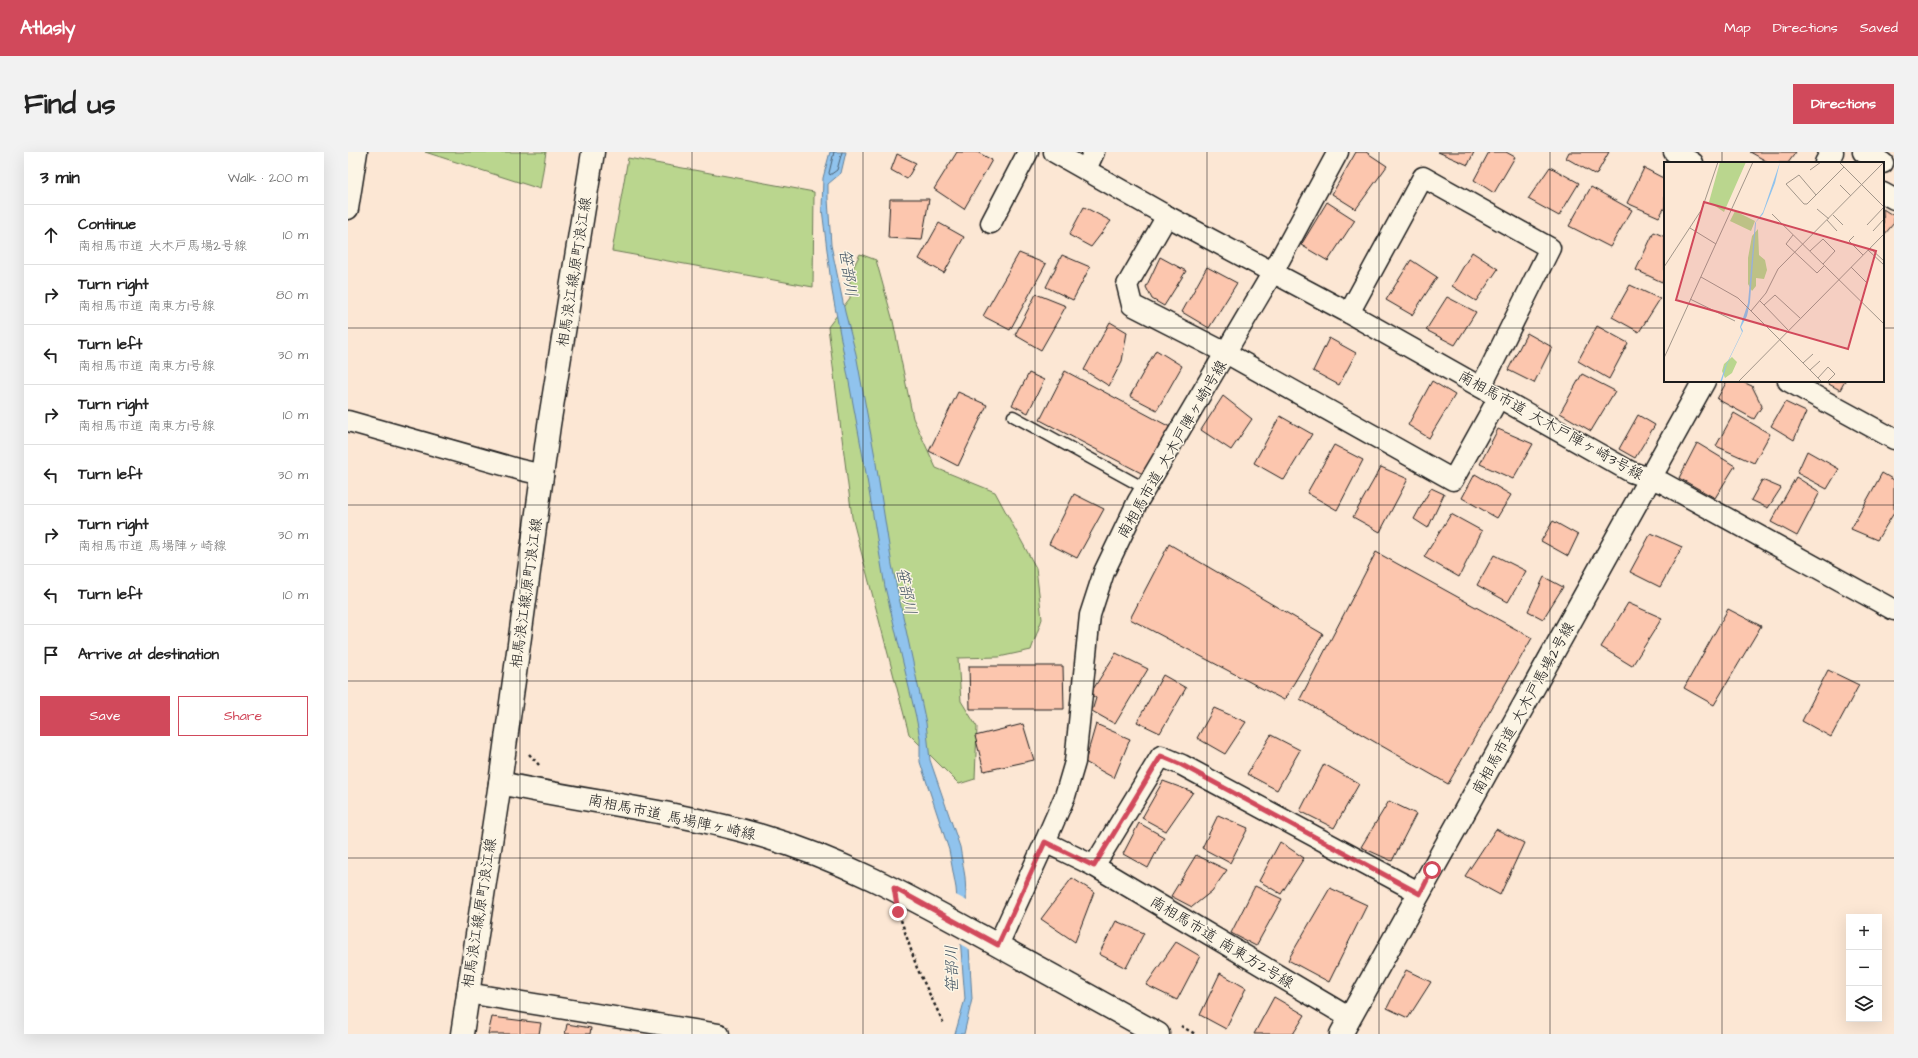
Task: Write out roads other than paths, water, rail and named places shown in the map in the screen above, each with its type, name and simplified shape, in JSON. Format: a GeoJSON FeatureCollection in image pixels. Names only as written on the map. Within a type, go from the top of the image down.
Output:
{"type":"FeatureCollection","features":[{"type":"Feature","properties":{"kind":"street"},"geometry":{"type":"LineString","coordinates":[[348,209],[357,152]]}},
{"type":"Feature","properties":{"kind":"street","name":"相馬浪江線;原町浪江線"},"geometry":{"type":"LineString","coordinates":[[462,1034],[500,783],[507,723],[543,474],[593,152]]}},
{"type":"Feature","properties":{"kind":"street"},"geometry":{"type":"LineString","coordinates":[[991,223],[1028,152]]}},
{"type":"Feature","properties":{"kind":"street","name":"南相馬市道 大木戸陣ヶ崎3号線"},"geometry":{"type":"LineString","coordinates":[[1054,152],[1090,160],[1167,216],[1349,313],[1631,472],[1663,483],[1894,610]]}},
{"type":"Feature","properties":{"kind":"street","name":"南相馬市道 大木戸陣ヶ崎1号線"},"geometry":{"type":"LineString","coordinates":[[990,941],[1045,842],[1065,796],[1075,762],[1085,652],[1090,615],[1096,593],[1120,537],[1146,489],[1273,272],[1338,152]]}},
{"type":"Feature","properties":{"kind":"street"},"geometry":{"type":"LineString","coordinates":[[1674,152],[1691,162]]}},
{"type":"Feature","properties":{"kind":"street"},"geometry":{"type":"LineString","coordinates":[[1827,162],[1832,152]]}},
{"type":"Feature","properties":{"kind":"street"},"geometry":{"type":"LineString","coordinates":[[1863,152],[1881,162]]}},
{"type":"Feature","properties":{"kind":"street"},"geometry":{"type":"LineString","coordinates":[[1884,164],[1894,169]]}},
{"type":"Feature","properties":{"kind":"street"},"geometry":{"type":"LineString","coordinates":[[1349,313],[1423,177],[1544,244],[1550,248],[1481,387]]}},
{"type":"Feature","properties":{"kind":"street"},"geometry":{"type":"LineString","coordinates":[[1884,194],[1894,199]]}},
{"type":"Feature","properties":{"kind":"street"},"geometry":{"type":"LineString","coordinates":[[1167,216],[1127,285],[1132,305],[1226,353],[1453,480],[1499,397]]}},
{"type":"Feature","properties":{"kind":"street","name":"南相馬市道 大木戸馬場2号線"},"geometry":{"type":"LineString","coordinates":[[1346,1026],[1703,382]]}},
{"type":"Feature","properties":{"kind":"street"},"geometry":{"type":"LineString","coordinates":[[1790,382],[1894,439]]}},
{"type":"Feature","properties":{"kind":"street"},"geometry":{"type":"LineString","coordinates":[[348,421],[521,470],[543,474]]}},
{"type":"Feature","properties":{"kind":"street"},"geometry":{"type":"LineString","coordinates":[[1094,866],[1161,756],[1182,765],[1420,894]]}},
{"type":"Feature","properties":{"kind":"street","name":"南相馬市道 馬場陣ヶ崎線"},"geometry":{"type":"LineString","coordinates":[[500,783],[715,823],[763,836],[810,852],[859,871],[900,891],[1158,1034]]}},
{"type":"Feature","properties":{"kind":"street","name":"南相馬市道 南東方2号線"},"geometry":{"type":"LineString","coordinates":[[1045,842],[1094,866],[1346,1026]]}},
{"type":"Feature","properties":{"kind":"street"},"geometry":{"type":"LineString","coordinates":[[467,993],[719,1034]]}},
{"type":"Feature","properties":{"kind":"lane"},"geometry":{"type":"LineString","coordinates":[[1014,416],[1146,489]]}},
{"type":"Feature","properties":{"kind":"water"},"geometry":{"type":"Polygon","coordinates":[[[830,152],[846,152],[841,173],[828,184],[831,245],[845,312],[856,354],[875,457],[892,565],[926,723],[930,760],[960,847],[965,877],[972,999],[964,1034],[955,1034],[965,999],[956,888],[949,850],[920,762],[920,738],[885,587],[866,473],[832,291],[822,209],[823,178],[830,152]]]}},
{"type":"Feature","properties":{"kind":"water label","name":"笹部川"},"geometry":{"type":"Point","coordinates":[849,273]}},
{"type":"Feature","properties":{"kind":"water label","name":"笹部川"},"geometry":{"type":"Point","coordinates":[907,591]}},
{"type":"Feature","properties":{"kind":"water label","name":"笹部川"},"geometry":{"type":"Point","coordinates":[951,969]}}]}
